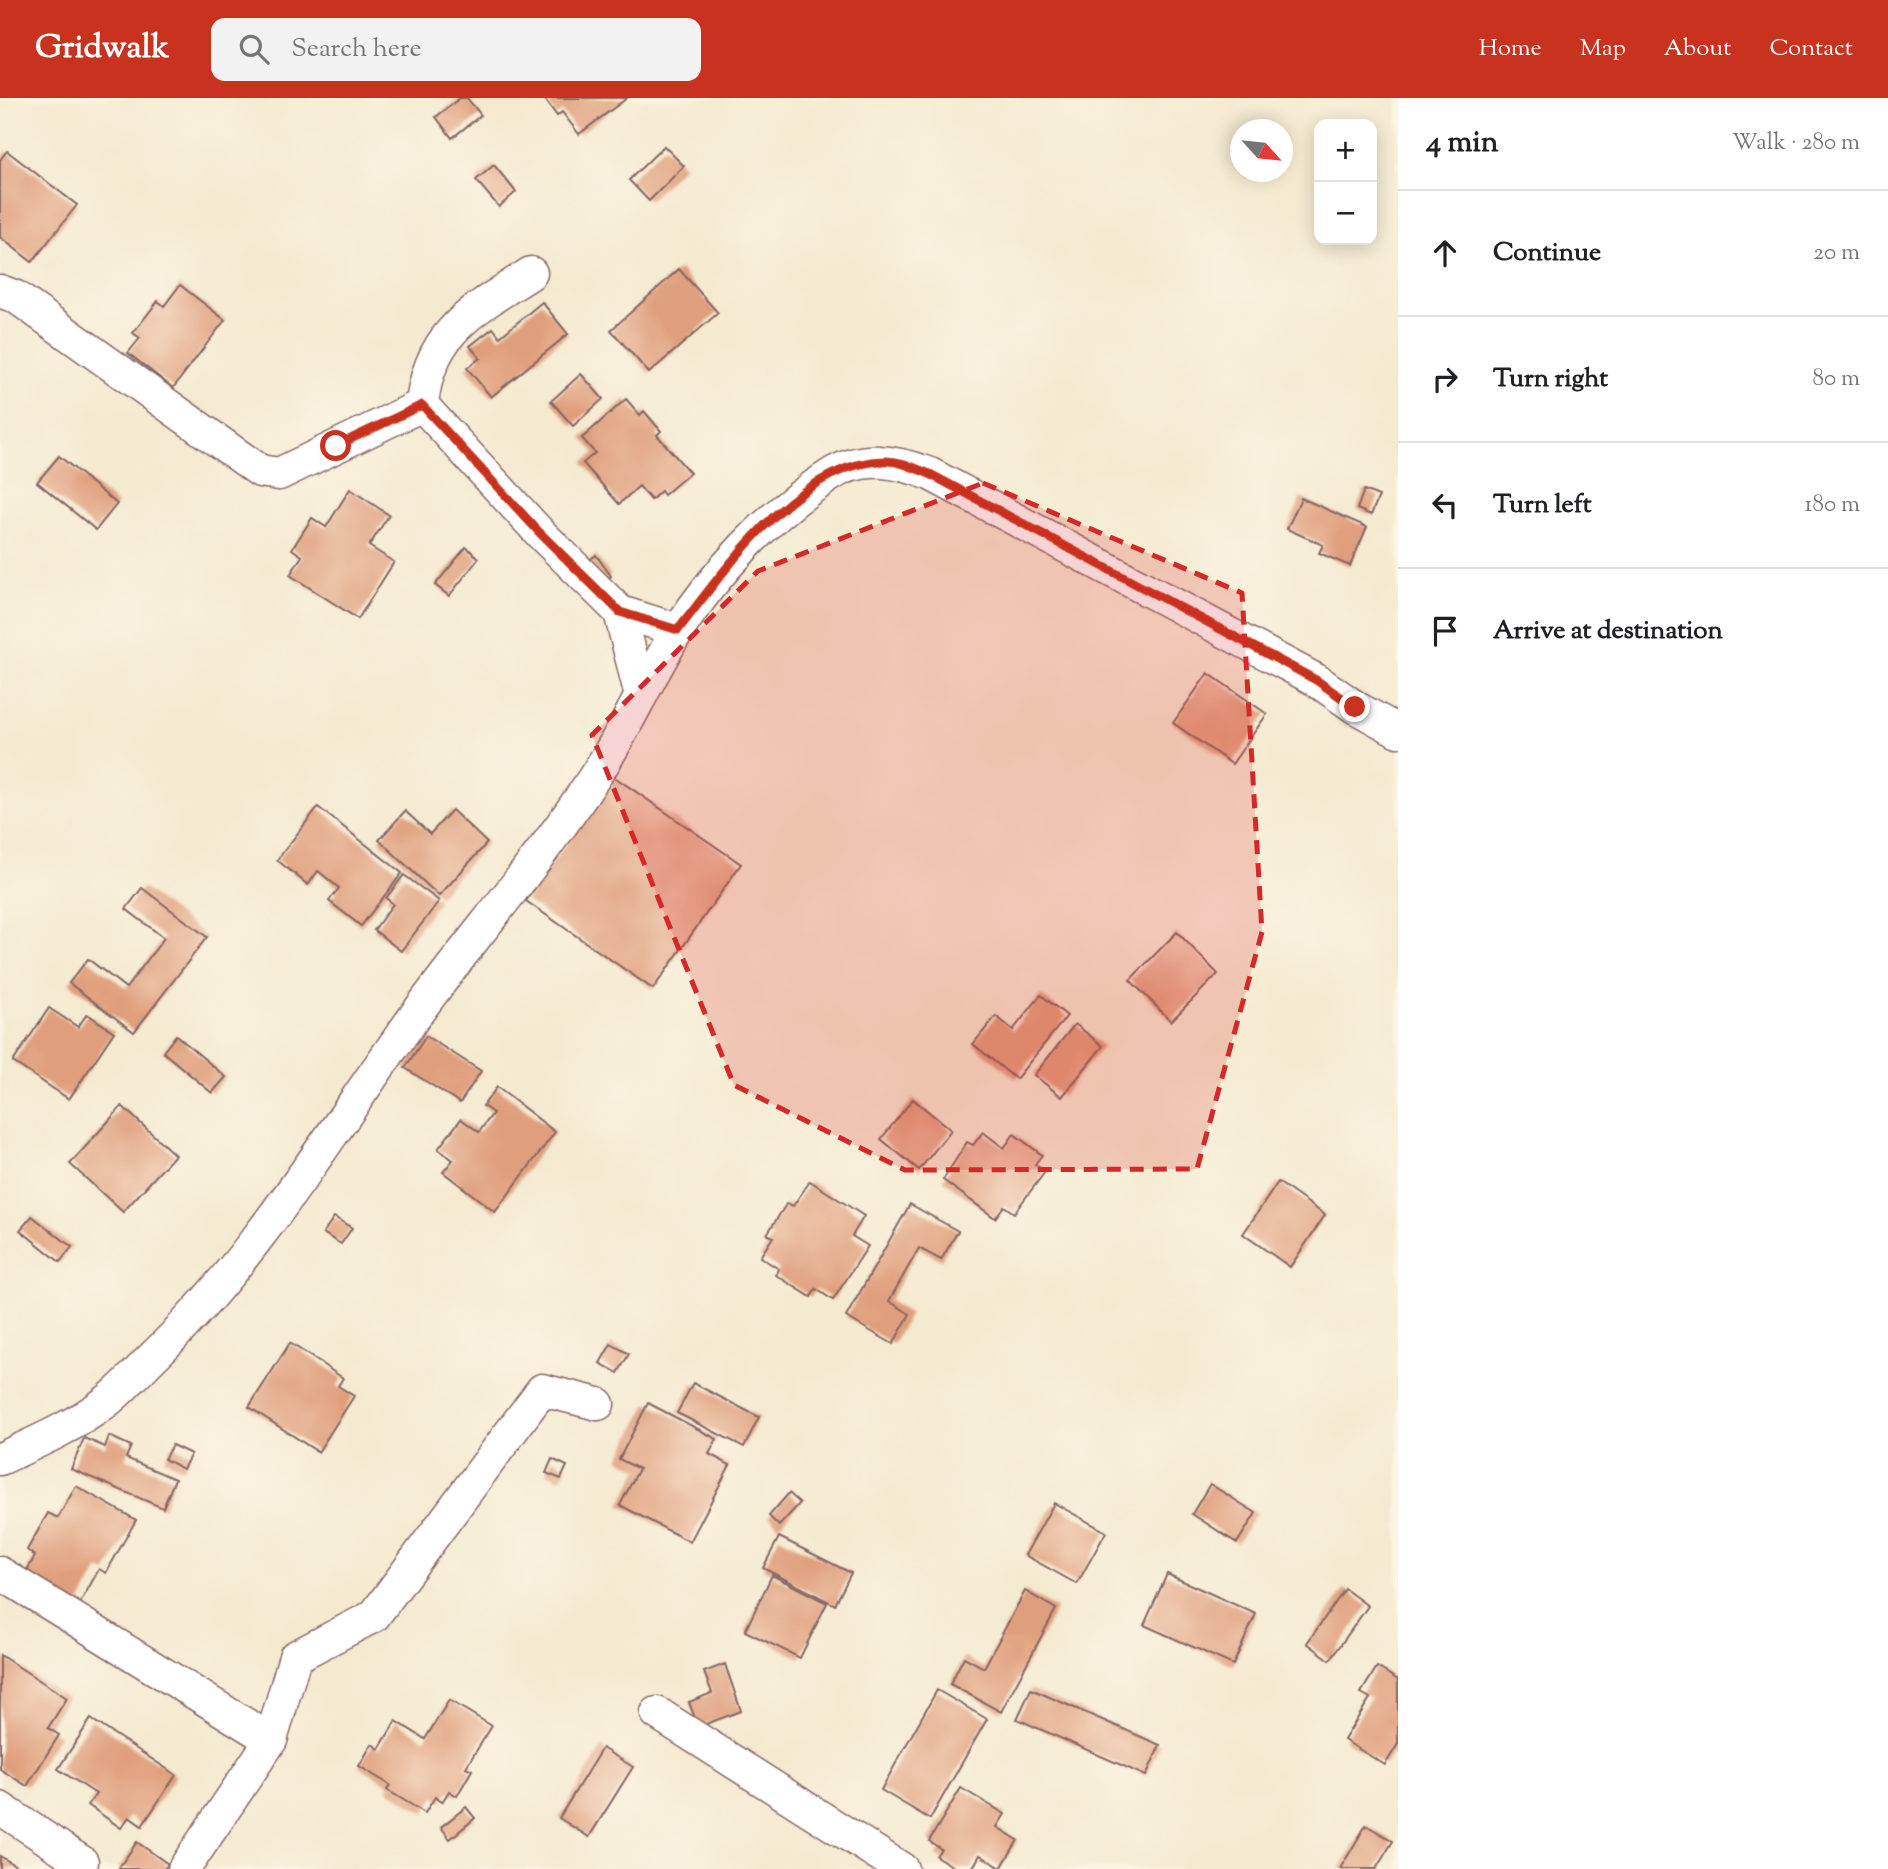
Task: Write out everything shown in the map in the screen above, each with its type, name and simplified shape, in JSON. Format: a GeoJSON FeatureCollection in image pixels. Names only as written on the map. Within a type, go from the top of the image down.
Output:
{"type":"FeatureCollection","features":[{"type":"Feature","properties":{"kind":"street"},"geometry":{"type":"LineString","coordinates":[[422,405],[430,363],[442,340],[470,313],[531,273]]}},
{"type":"Feature","properties":{"kind":"street"},"geometry":{"type":"LineString","coordinates":[[0,291],[16,297],[149,394],[260,471],[270,475],[279,474],[422,405]]}},
{"type":"Feature","properties":{"kind":"street"},"geometry":{"type":"LineString","coordinates":[[422,405],[540,533],[620,612],[678,630]]}},
{"type":"Feature","properties":{"kind":"street"},"geometry":{"type":"LineString","coordinates":[[0,1459],[106,1402],[176,1334],[237,1265],[324,1148],[423,1005],[568,818],[678,630],[735,556],[798,498],[834,472],[861,463],[887,460],[930,474],[1316,680],[1355,707],[1398,731]]}},
{"type":"Feature","properties":{"kind":"street"},"geometry":{"type":"LineString","coordinates":[[620,612],[641,696]]}},
{"type":"Feature","properties":{"kind":"street"},"geometry":{"type":"LineString","coordinates":[[184,1869],[271,1740],[295,1657],[374,1616],[542,1390],[598,1405]]}},
{"type":"Feature","properties":{"kind":"street"},"geometry":{"type":"LineString","coordinates":[[0,1573],[271,1740]]}},
{"type":"Feature","properties":{"kind":"street"},"geometry":{"type":"LineString","coordinates":[[657,1713],[902,1869]]}},
{"type":"Feature","properties":{"kind":"street"},"geometry":{"type":"LineString","coordinates":[[0,1808],[82,1861]]}},
{"type":"Feature","properties":{"kind":"highlighted area"},"geometry":{"type":"Polygon","coordinates":[[[983,483],[1242,593],[1262,932],[1197,1169],[905,1170],[734,1085],[592,735],[758,571],[983,483]]]}},
{"type":"Feature","properties":{"kind":"building"},"geometry":{"type":"Polygon","coordinates":[[[460,98],[467,98],[481,115],[452,138],[436,117],[460,98]]]}},
{"type":"Feature","properties":{"kind":"building"},"geometry":{"type":"Polygon","coordinates":[[[544,98],[627,98],[579,134],[562,112],[557,116],[544,98]]]}},
{"type":"Feature","properties":{"kind":"building"},"geometry":{"type":"Polygon","coordinates":[[[664,146],[684,166],[649,201],[629,180],[664,146]]]}},
{"type":"Feature","properties":{"kind":"building"},"geometry":{"type":"Polygon","coordinates":[[[7,151],[77,205],[32,262],[0,237],[0,160],[7,151]]]}},
{"type":"Feature","properties":{"kind":"building"},"geometry":{"type":"Polygon","coordinates":[[[494,165],[516,192],[499,207],[476,180],[494,165]]]}},
{"type":"Feature","properties":{"kind":"building"},"geometry":{"type":"Polygon","coordinates":[[[679,269],[718,313],[649,373],[611,330],[679,269]]]}},
{"type":"Feature","properties":{"kind":"building"},"geometry":{"type":"Polygon","coordinates":[[[180,285],[225,320],[173,388],[128,353],[140,338],[133,333],[158,301],[164,306],[180,285]]]}},
{"type":"Feature","properties":{"kind":"building"},"geometry":{"type":"Polygon","coordinates":[[[542,302],[568,334],[491,397],[467,368],[480,358],[470,346],[493,328],[500,337],[542,302]]]}},
{"type":"Feature","properties":{"kind":"building"},"geometry":{"type":"Polygon","coordinates":[[[581,374],[603,399],[573,426],[551,401],[581,374]]]}},
{"type":"Feature","properties":{"kind":"building"},"geometry":{"type":"Polygon","coordinates":[[[626,399],[640,415],[644,411],[661,431],[657,435],[690,473],[664,495],[661,491],[651,500],[639,486],[619,504],[583,463],[595,453],[582,438],[626,399]]]}},
{"type":"Feature","properties":{"kind":"building"},"geometry":{"type":"Polygon","coordinates":[[[59,456],[117,504],[96,530],[37,482],[59,456]]]}},
{"type":"Feature","properties":{"kind":"building"},"geometry":{"type":"Polygon","coordinates":[[[350,489],[389,515],[369,546],[394,562],[358,619],[290,575],[302,556],[292,549],[312,518],[326,527],[350,489]]]}},
{"type":"Feature","properties":{"kind":"building"},"geometry":{"type":"Polygon","coordinates":[[[1364,490],[1379,496],[1371,515],[1357,509],[1364,490]]]}},
{"type":"Feature","properties":{"kind":"building"},"geometry":{"type":"Polygon","coordinates":[[[1301,498],[1367,527],[1350,566],[1319,553],[1323,545],[1287,529],[1301,498]]]}},
{"type":"Feature","properties":{"kind":"building"},"geometry":{"type":"Polygon","coordinates":[[[466,547],[479,558],[449,596],[435,585],[466,547]]]}},
{"type":"Feature","properties":{"kind":"building"},"geometry":{"type":"Polygon","coordinates":[[[596,555],[611,576],[596,587],[581,567],[596,555]]]}},
{"type":"Feature","properties":{"kind":"building"},"geometry":{"type":"Polygon","coordinates":[[[1208,673],[1267,714],[1232,764],[1173,723],[1208,673]]]}},
{"type":"Feature","properties":{"kind":"building"},"geometry":{"type":"Polygon","coordinates":[[[613,776],[741,864],[653,989],[526,901],[613,776]]]}},
{"type":"Feature","properties":{"kind":"building"},"geometry":{"type":"Polygon","coordinates":[[[318,807],[402,873],[361,926],[329,901],[339,888],[318,871],[308,885],[277,860],[318,807]]]}},
{"type":"Feature","properties":{"kind":"building"},"geometry":{"type":"Polygon","coordinates":[[[452,810],[487,843],[439,896],[379,840],[405,811],[430,834],[452,810]]]}},
{"type":"Feature","properties":{"kind":"building"},"geometry":{"type":"Polygon","coordinates":[[[404,875],[439,901],[401,951],[374,930],[393,904],[386,898],[404,875]]]}},
{"type":"Feature","properties":{"kind":"building"},"geometry":{"type":"Polygon","coordinates":[[[142,888],[207,937],[134,1032],[69,983],[88,959],[126,988],[164,938],[126,909],[142,888]]]}},
{"type":"Feature","properties":{"kind":"building"},"geometry":{"type":"Polygon","coordinates":[[[1177,932],[1218,974],[1171,1021],[1130,980],[1177,932]]]}},
{"type":"Feature","properties":{"kind":"building"},"geometry":{"type":"Polygon","coordinates":[[[1041,995],[1067,1016],[1016,1079],[973,1044],[996,1016],[1013,1030],[1041,995]]]}},
{"type":"Feature","properties":{"kind":"building"},"geometry":{"type":"Polygon","coordinates":[[[49,1008],[78,1027],[87,1014],[114,1032],[69,1099],[13,1062],[49,1008]]]}},
{"type":"Feature","properties":{"kind":"building"},"geometry":{"type":"Polygon","coordinates":[[[1075,1024],[1103,1046],[1062,1097],[1034,1075],[1075,1024]]]}},
{"type":"Feature","properties":{"kind":"building"},"geometry":{"type":"Polygon","coordinates":[[[176,1035],[226,1077],[212,1093],[163,1052],[176,1035]]]}},
{"type":"Feature","properties":{"kind":"building"},"geometry":{"type":"Polygon","coordinates":[[[426,1036],[481,1071],[460,1103],[405,1068],[426,1036]]]}},
{"type":"Feature","properties":{"kind":"building"},"geometry":{"type":"Polygon","coordinates":[[[497,1087],[555,1132],[495,1212],[443,1172],[453,1160],[438,1149],[461,1119],[479,1132],[493,1113],[483,1106],[497,1087]]]}},
{"type":"Feature","properties":{"kind":"building"},"geometry":{"type":"Polygon","coordinates":[[[913,1099],[951,1130],[919,1170],[881,1139],[913,1099]]]}},
{"type":"Feature","properties":{"kind":"building"},"geometry":{"type":"Polygon","coordinates":[[[122,1106],[175,1155],[123,1212],[70,1164],[122,1106]]]}},
{"type":"Feature","properties":{"kind":"building"},"geometry":{"type":"Polygon","coordinates":[[[983,1132],[1004,1148],[1014,1134],[1042,1155],[1035,1164],[1045,1172],[1014,1213],[1004,1206],[995,1218],[943,1180],[967,1142],[973,1145],[983,1132]]]}},
{"type":"Feature","properties":{"kind":"building"},"geometry":{"type":"Polygon","coordinates":[[[810,1181],[864,1216],[852,1236],[868,1246],[833,1300],[816,1289],[811,1297],[776,1275],[779,1269],[760,1257],[773,1237],[767,1234],[787,1203],[793,1206],[810,1181]]]}},
{"type":"Feature","properties":{"kind":"building"},"geometry":{"type":"Polygon","coordinates":[[[1278,1182],[1325,1215],[1290,1267],[1243,1234],[1278,1182]]]}},
{"type":"Feature","properties":{"kind":"building"},"geometry":{"type":"Polygon","coordinates":[[[910,1204],[958,1231],[941,1260],[919,1248],[889,1301],[910,1314],[893,1344],[846,1317],[910,1204]]]}},
{"type":"Feature","properties":{"kind":"building"},"geometry":{"type":"Polygon","coordinates":[[[32,1216],[72,1247],[60,1262],[20,1230],[32,1216]]]}},
{"type":"Feature","properties":{"kind":"building"},"geometry":{"type":"Polygon","coordinates":[[[334,1217],[352,1228],[341,1244],[323,1233],[334,1217]]]}},
{"type":"Feature","properties":{"kind":"building"},"geometry":{"type":"Polygon","coordinates":[[[290,1343],[343,1378],[338,1386],[354,1396],[318,1452],[249,1407],[290,1343]]]}},
{"type":"Feature","properties":{"kind":"building"},"geometry":{"type":"Polygon","coordinates":[[[611,1344],[629,1354],[618,1373],[600,1363],[611,1344]]]}},
{"type":"Feature","properties":{"kind":"building"},"geometry":{"type":"Polygon","coordinates":[[[693,1383],[759,1417],[744,1447],[677,1413],[693,1383]]]}},
{"type":"Feature","properties":{"kind":"building"},"geometry":{"type":"Polygon","coordinates":[[[648,1403],[717,1439],[709,1454],[730,1465],[690,1542],[620,1505],[639,1469],[619,1459],[648,1403]]]}},
{"type":"Feature","properties":{"kind":"building"},"geometry":{"type":"Polygon","coordinates":[[[109,1436],[131,1446],[126,1458],[175,1479],[163,1508],[71,1469],[84,1438],[105,1447],[109,1436]]]}},
{"type":"Feature","properties":{"kind":"building"},"geometry":{"type":"Polygon","coordinates":[[[172,1445],[191,1454],[183,1469],[164,1459],[172,1445]]]}},
{"type":"Feature","properties":{"kind":"building"},"geometry":{"type":"Polygon","coordinates":[[[552,1459],[567,1466],[561,1479],[546,1473],[552,1459]]]}},
{"type":"Feature","properties":{"kind":"building"},"geometry":{"type":"Polygon","coordinates":[[[1210,1484],[1256,1513],[1237,1543],[1192,1514],[1210,1484]]]}},
{"type":"Feature","properties":{"kind":"building"},"geometry":{"type":"Polygon","coordinates":[[[76,1486],[136,1520],[106,1573],[99,1569],[78,1607],[24,1576],[35,1556],[27,1550],[48,1513],[58,1518],[76,1486]]]}},
{"type":"Feature","properties":{"kind":"building"},"geometry":{"type":"Polygon","coordinates":[[[789,1493],[800,1503],[779,1526],[769,1516],[789,1493]]]}},
{"type":"Feature","properties":{"kind":"building"},"geometry":{"type":"Polygon","coordinates":[[[1054,1503],[1106,1532],[1077,1584],[1025,1555],[1054,1503]]]}},
{"type":"Feature","properties":{"kind":"building"},"geometry":{"type":"Polygon","coordinates":[[[779,1537],[851,1573],[835,1605],[763,1568],[779,1537]]]}},
{"type":"Feature","properties":{"kind":"building"},"geometry":{"type":"Polygon","coordinates":[[[1167,1574],[1256,1614],[1233,1665],[1144,1625],[1167,1574]]]}},
{"type":"Feature","properties":{"kind":"building"},"geometry":{"type":"Polygon","coordinates":[[[772,1575],[827,1603],[800,1658],[745,1631],[772,1575]]]}},
{"type":"Feature","properties":{"kind":"building"},"geometry":{"type":"Polygon","coordinates":[[[1345,1589],[1368,1606],[1330,1660],[1307,1643],[1345,1589]]]}},
{"type":"Feature","properties":{"kind":"building"},"geometry":{"type":"Polygon","coordinates":[[[1025,1591],[1056,1609],[1001,1712],[950,1684],[964,1657],[984,1668],[1025,1591]]]}},
{"type":"Feature","properties":{"kind":"building"},"geometry":{"type":"Polygon","coordinates":[[[0,1655],[67,1698],[48,1728],[59,1735],[27,1786],[0,1769],[0,1655]]]}},
{"type":"Feature","properties":{"kind":"building"},"geometry":{"type":"Polygon","coordinates":[[[725,1664],[741,1711],[698,1727],[689,1702],[712,1693],[704,1672],[725,1664]]]}},
{"type":"Feature","properties":{"kind":"building"},"geometry":{"type":"Polygon","coordinates":[[[1377,1667],[1398,1680],[1398,1744],[1385,1765],[1344,1740],[1370,1698],[1361,1693],[1377,1667]]]}},
{"type":"Feature","properties":{"kind":"building"},"geometry":{"type":"Polygon","coordinates":[[[1031,1689],[1160,1745],[1146,1776],[1017,1719],[1031,1689]]]}},
{"type":"Feature","properties":{"kind":"building"},"geometry":{"type":"Polygon","coordinates":[[[937,1690],[987,1719],[930,1819],[881,1790],[937,1690]]]}},
{"type":"Feature","properties":{"kind":"building"},"geometry":{"type":"Polygon","coordinates":[[[449,1700],[492,1726],[466,1767],[472,1770],[457,1796],[449,1791],[442,1802],[435,1797],[425,1813],[387,1790],[390,1785],[359,1766],[372,1744],[379,1749],[396,1721],[425,1739],[449,1700]]]}},
{"type":"Feature","properties":{"kind":"building"},"geometry":{"type":"Polygon","coordinates":[[[91,1719],[176,1775],[142,1826],[129,1817],[121,1828],[88,1805],[96,1794],[58,1769],[91,1719]]]}},
{"type":"Feature","properties":{"kind":"building"},"geometry":{"type":"Polygon","coordinates":[[[602,1748],[633,1767],[589,1837],[559,1818],[602,1748]]]}},
{"type":"Feature","properties":{"kind":"building"},"geometry":{"type":"Polygon","coordinates":[[[961,1788],[1005,1814],[997,1827],[1018,1840],[1001,1868],[980,1855],[972,1869],[957,1869],[936,1856],[941,1849],[929,1841],[961,1788]]]}},
{"type":"Feature","properties":{"kind":"building"},"geometry":{"type":"Polygon","coordinates":[[[466,1807],[475,1818],[450,1839],[441,1827],[466,1807]]]}},
{"type":"Feature","properties":{"kind":"building"},"geometry":{"type":"Polygon","coordinates":[[[1366,1825],[1393,1841],[1376,1869],[1340,1869],[1366,1825]]]}},
{"type":"Feature","properties":{"kind":"building"},"geometry":{"type":"Polygon","coordinates":[[[137,1842],[168,1864],[164,1869],[118,1869],[137,1842]]]}},
{"type":"Feature","properties":{"kind":"building"},"geometry":{"type":"Polygon","coordinates":[[[0,1856],[21,1869],[0,1869],[0,1856]]]}},
{"type":"Feature","properties":{"kind":"route"},"geometry":{"type":"LineString","coordinates":[[336,446],[422,405],[540,533],[620,612],[678,630],[735,556],[807,491],[834,472],[861,463],[887,460],[930,474],[1316,680],[1355,707]]}}]}
